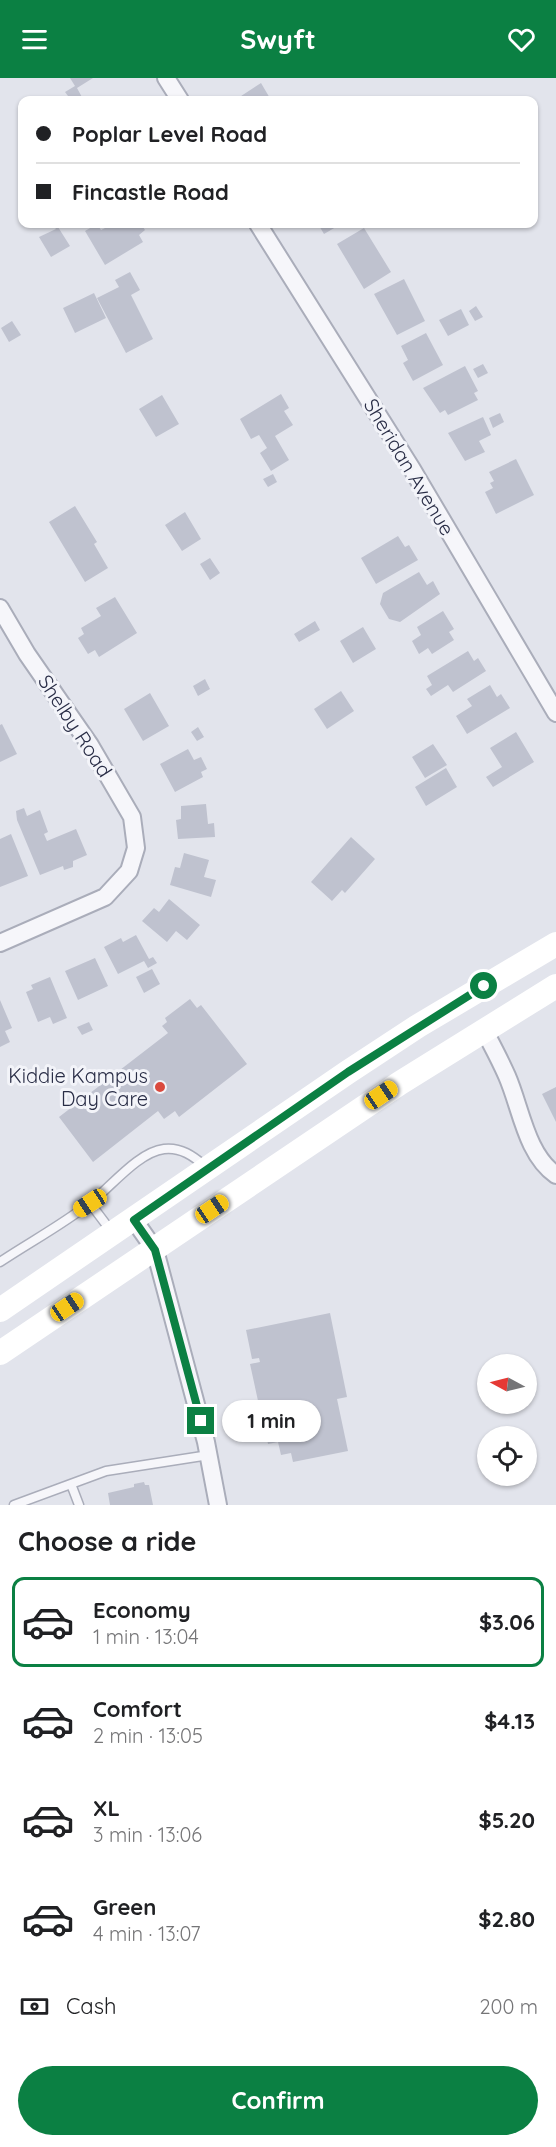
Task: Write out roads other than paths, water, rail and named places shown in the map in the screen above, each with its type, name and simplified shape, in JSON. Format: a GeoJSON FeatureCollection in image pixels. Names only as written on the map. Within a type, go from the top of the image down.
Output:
{"type":"FeatureCollection","features":[{"type":"Feature","properties":{"kind":"main road"},"geometry":{"type":"LineString","coordinates":[[0,1310],[409,1031],[556,944]]}},
{"type":"Feature","properties":{"kind":"main road"},"geometry":{"type":"LineString","coordinates":[[0,1353],[390,1089],[556,986]]}},
{"type":"Feature","properties":{"kind":"street"},"geometry":{"type":"LineString","coordinates":[[166,78],[177,96]]}},
{"type":"Feature","properties":{"kind":"street","name":"Sheridan Avenue"},"geometry":{"type":"LineString","coordinates":[[261,228],[412,469],[556,713]]}},
{"type":"Feature","properties":{"kind":"street","name":"Shelby Road"},"geometry":{"type":"LineString","coordinates":[[0,608],[27,654],[90,745],[132,817],[136,848],[129,871],[105,897],[0,943]]}},
{"type":"Feature","properties":{"kind":"street"},"geometry":{"type":"LineString","coordinates":[[484,1030],[507,1077],[523,1124],[540,1158],[556,1175]]}},
{"type":"Feature","properties":{"kind":"street"},"geometry":{"type":"LineString","coordinates":[[134,1220],[155,1250],[208,1455],[218,1505]]}},
{"type":"Feature","properties":{"kind":"lane"},"geometry":{"type":"LineString","coordinates":[[0,1262],[90,1203],[112,1181],[150,1153],[163,1149],[177,1149],[192,1155],[208,1169]]}},
{"type":"Feature","properties":{"kind":"lane"},"geometry":{"type":"LineString","coordinates":[[90,1203],[113,1234]]}},
{"type":"Feature","properties":{"kind":"lane"},"geometry":{"type":"LineString","coordinates":[[14,1505],[106,1471],[208,1455]]}},
{"type":"Feature","properties":{"kind":"lane"},"geometry":{"type":"LineString","coordinates":[[71,1484],[78,1505]]}},
{"type":"Feature","properties":{"kind":"place","name":"Kiddie Kampus Day Care"},"geometry":{"type":"Point","coordinates":[160,1087]}}]}
